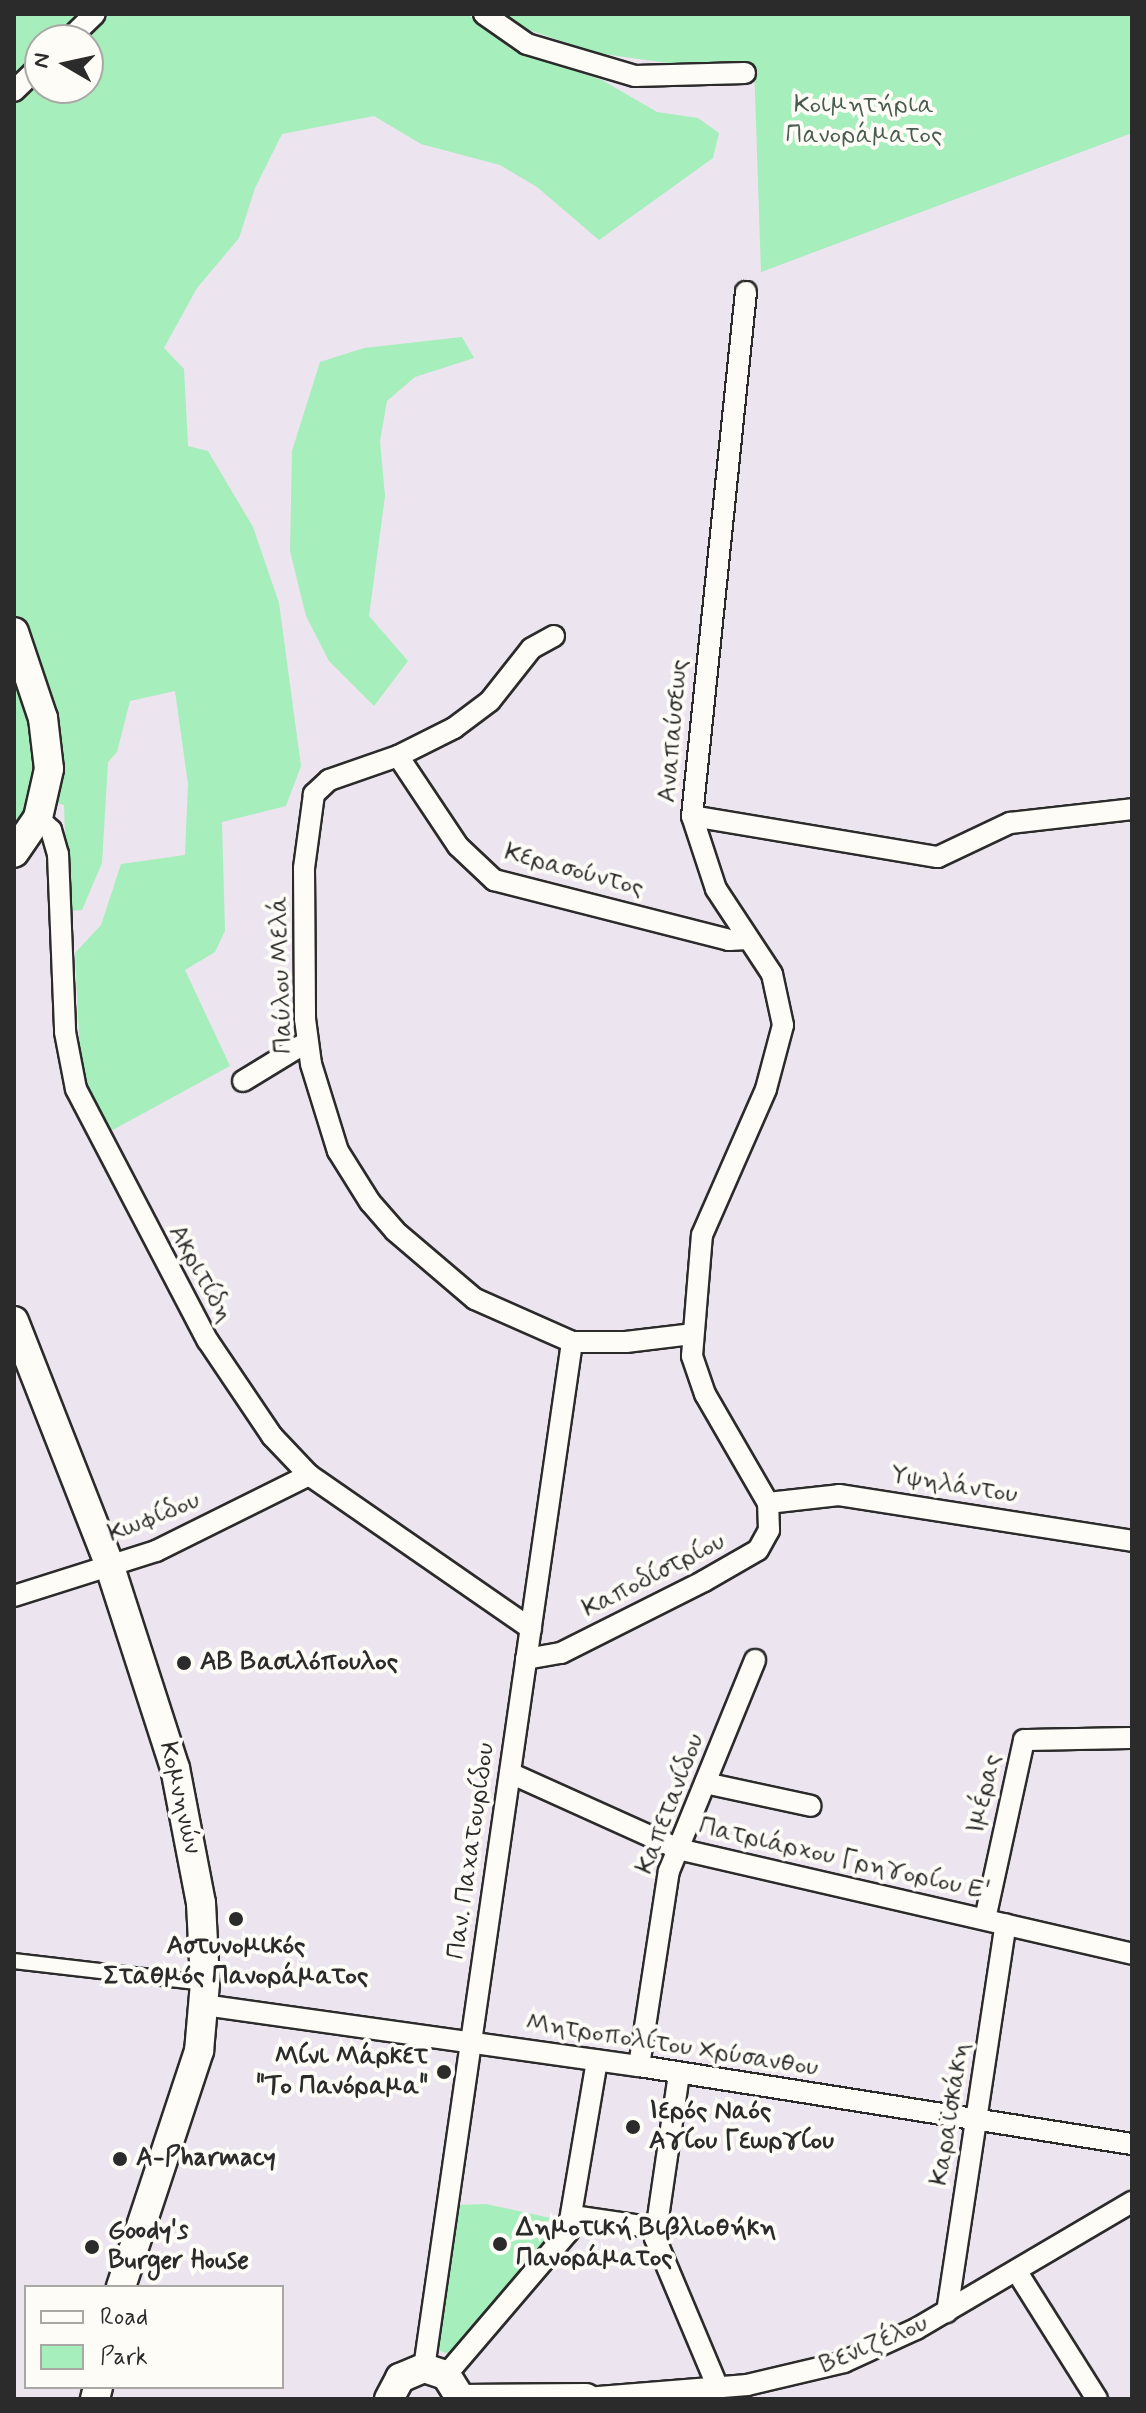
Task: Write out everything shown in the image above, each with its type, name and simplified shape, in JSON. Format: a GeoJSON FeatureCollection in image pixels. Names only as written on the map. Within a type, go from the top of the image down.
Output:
{"type":"FeatureCollection","features":[{"type":"Feature","properties":{"kind":"main road"},"geometry":{"type":"LineString","coordinates":[[14,632],[46,731],[48,785],[38,818],[14,853]]}},
{"type":"Feature","properties":{"kind":"main road","name":"Κομνηνών"},"geometry":{"type":"LineString","coordinates":[[14,1321],[109,1564],[175,1768],[201,1903],[205,1994],[193,2075],[122,2285]]}},
{"type":"Feature","properties":{"kind":"main road"},"geometry":{"type":"LineString","coordinates":[[389,2399],[400,2378],[435,2371],[461,2399]]}},
{"type":"Feature","properties":{"kind":"main road","name":"Βενιζέλου"},"geometry":{"type":"LineString","coordinates":[[461,2399],[562,2394],[585,2399]]}},
{"type":"Feature","properties":{"kind":"street"},"geometry":{"type":"LineString","coordinates":[[484,14],[527,44],[635,76],[745,73]]}},
{"type":"Feature","properties":{"kind":"street","name":"Αναπαύσεως"},"geometry":{"type":"LineString","coordinates":[[746,292],[692,816],[708,871],[778,991],[781,1041],[766,1089],[702,1235],[692,1356],[705,1394],[768,1503]]}},
{"type":"Feature","properties":{"kind":"street","name":"Παύλου Μελά"},"geometry":{"type":"LineString","coordinates":[[554,636],[531,649],[475,714],[398,756],[329,780],[312,798],[304,868],[307,1042],[338,1151],[395,1231],[475,1299],[572,1342],[626,1342],[692,1334]]}},
{"type":"Feature","properties":{"kind":"street","name":"Κερασούντος"},"geometry":{"type":"LineString","coordinates":[[398,756],[458,846],[494,880],[729,940],[747,939]]}},
{"type":"Feature","properties":{"kind":"street"},"geometry":{"type":"LineString","coordinates":[[692,816],[938,857],[1010,823],[1132,809]]}},
{"type":"Feature","properties":{"kind":"street","name":"Ακριτίδη"},"geometry":{"type":"LineString","coordinates":[[38,818],[51,830],[58,854],[65,1032],[82,1104],[208,1341],[272,1436],[309,1475],[531,1629]]}},
{"type":"Feature","properties":{"kind":"street"},"geometry":{"type":"LineString","coordinates":[[243,1081],[307,1042]]}},
{"type":"Feature","properties":{"kind":"street","name":"Παν. Παχατουρίδου"},"geometry":{"type":"LineString","coordinates":[[435,2371],[471,2043],[572,1342]]}},
{"type":"Feature","properties":{"kind":"street","name":"Κωφίδου"},"geometry":{"type":"LineString","coordinates":[[14,1596],[156,1551],[309,1475]]}},
{"type":"Feature","properties":{"kind":"street","name":"Υψηλάντου"},"geometry":{"type":"LineString","coordinates":[[768,1503],[830,1494],[1132,1541]]}},
{"type":"Feature","properties":{"kind":"street","name":"Καποδίστρίου"},"geometry":{"type":"LineString","coordinates":[[526,1659],[561,1653],[752,1554],[769,1530],[768,1503]]}},
{"type":"Feature","properties":{"kind":"street","name":"Καπετανίδου"},"geometry":{"type":"LineString","coordinates":[[639,2066],[667,1880],[755,1660]]}},
{"type":"Feature","properties":{"kind":"street","name":"Ιμέρας"},"geometry":{"type":"LineString","coordinates":[[985,1919],[1024,1740],[1132,1738]]}},
{"type":"Feature","properties":{"kind":"street","name":"Πατριάρχου Γρηγορίου Ε'"},"geometry":{"type":"LineString","coordinates":[[510,1773],[678,1849],[1132,1954]]}},
{"type":"Feature","properties":{"kind":"street"},"geometry":{"type":"LineString","coordinates":[[705,1783],[811,1806]]}},
{"type":"Feature","properties":{"kind":"street","name":"Καραϊσκάκη"},"geometry":{"type":"LineString","coordinates":[[947,2312],[1006,1924]]}},
{"type":"Feature","properties":{"kind":"street"},"geometry":{"type":"LineString","coordinates":[[14,1961],[205,1994]]}},
{"type":"Feature","properties":{"kind":"street","name":"Μητροπολίτου Χρύσανθου"},"geometry":{"type":"LineString","coordinates":[[205,1994],[471,2043],[639,2066],[1132,2144]]}},
{"type":"Feature","properties":{"kind":"street"},"geometry":{"type":"LineString","coordinates":[[435,2371],[563,2240],[574,2216],[597,2060]]}},
{"type":"Feature","properties":{"kind":"street"},"geometry":{"type":"LineString","coordinates":[[679,2074],[655,2241],[718,2388]]}},
{"type":"Feature","properties":{"kind":"street","name":"Βενιζέλου"},"geometry":{"type":"LineString","coordinates":[[585,2399],[718,2388],[829,2367],[947,2312],[1132,2202]]}},
{"type":"Feature","properties":{"kind":"street"},"geometry":{"type":"LineString","coordinates":[[574,2216],[655,2228]]}},
{"type":"Feature","properties":{"kind":"street"},"geometry":{"type":"LineString","coordinates":[[1017,2272],[1097,2399]]}},
{"type":"Feature","properties":{"kind":"green space"},"geometry":{"type":"Polygon","coordinates":[[[19,14],[467,14],[511,49],[602,80],[657,112],[698,118],[719,133],[713,158],[599,240],[537,187],[500,165],[421,144],[374,116],[282,134],[255,188],[239,238],[197,288],[164,348],[184,369],[188,446],[208,451],[253,527],[279,603],[301,766],[286,806],[222,822],[225,931],[215,952],[185,970],[230,1066],[109,1132],[93,1103],[80,1056],[75,953],[101,925],[121,864],[185,855],[188,784],[175,691],[130,701],[117,752],[108,762],[102,863],[82,910],[71,911],[67,896],[64,805],[34,795],[14,825],[14,18],[19,14]]]}},
{"type":"Feature","properties":{"kind":"green space","name":"Κοιμητήρια Πανοράματος"},"geometry":{"type":"Polygon","coordinates":[[[502,14],[1132,14],[1132,133],[761,272],[754,64],[675,64],[596,53],[523,28],[502,14]]]}},
{"type":"Feature","properties":{"kind":"green space"},"geometry":{"type":"Polygon","coordinates":[[[462,337],[474,358],[415,377],[387,401],[380,441],[385,496],[369,616],[408,661],[374,706],[329,661],[306,616],[290,551],[292,451],[320,362],[364,348],[462,337]]]}},
{"type":"Feature","properties":{"kind":"green space"},"geometry":{"type":"Polygon","coordinates":[[[486,2204],[564,2221],[449,2354],[438,2350],[458,2205],[486,2204]]]}},
{"type":"Feature","properties":{"kind":"place","name":"ΑΒ Βασιλόπουλος"},"geometry":{"type":"Point","coordinates":[184,1663]}},
{"type":"Feature","properties":{"kind":"place","name":"Αστυνομικός Σταθμός Πανοράματος"},"geometry":{"type":"Point","coordinates":[236,1919]}},
{"type":"Feature","properties":{"kind":"place","name":"Μίνι Μάρκετ \"Το Πανόραμα\""},"geometry":{"type":"Point","coordinates":[444,2072]}},
{"type":"Feature","properties":{"kind":"place","name":"Ιερός Ναός Αγίου Γεωργίου"},"geometry":{"type":"Point","coordinates":[633,2127]}},
{"type":"Feature","properties":{"kind":"place","name":"A-Pharmacy"},"geometry":{"type":"Point","coordinates":[120,2159]}},
{"type":"Feature","properties":{"kind":"place","name":"Δημοτική Βιβλιοθήκη Πανοράματος"},"geometry":{"type":"Point","coordinates":[500,2244]}},
{"type":"Feature","properties":{"kind":"place","name":"Goody's Burger House"},"geometry":{"type":"Point","coordinates":[92,2247]}}]}
